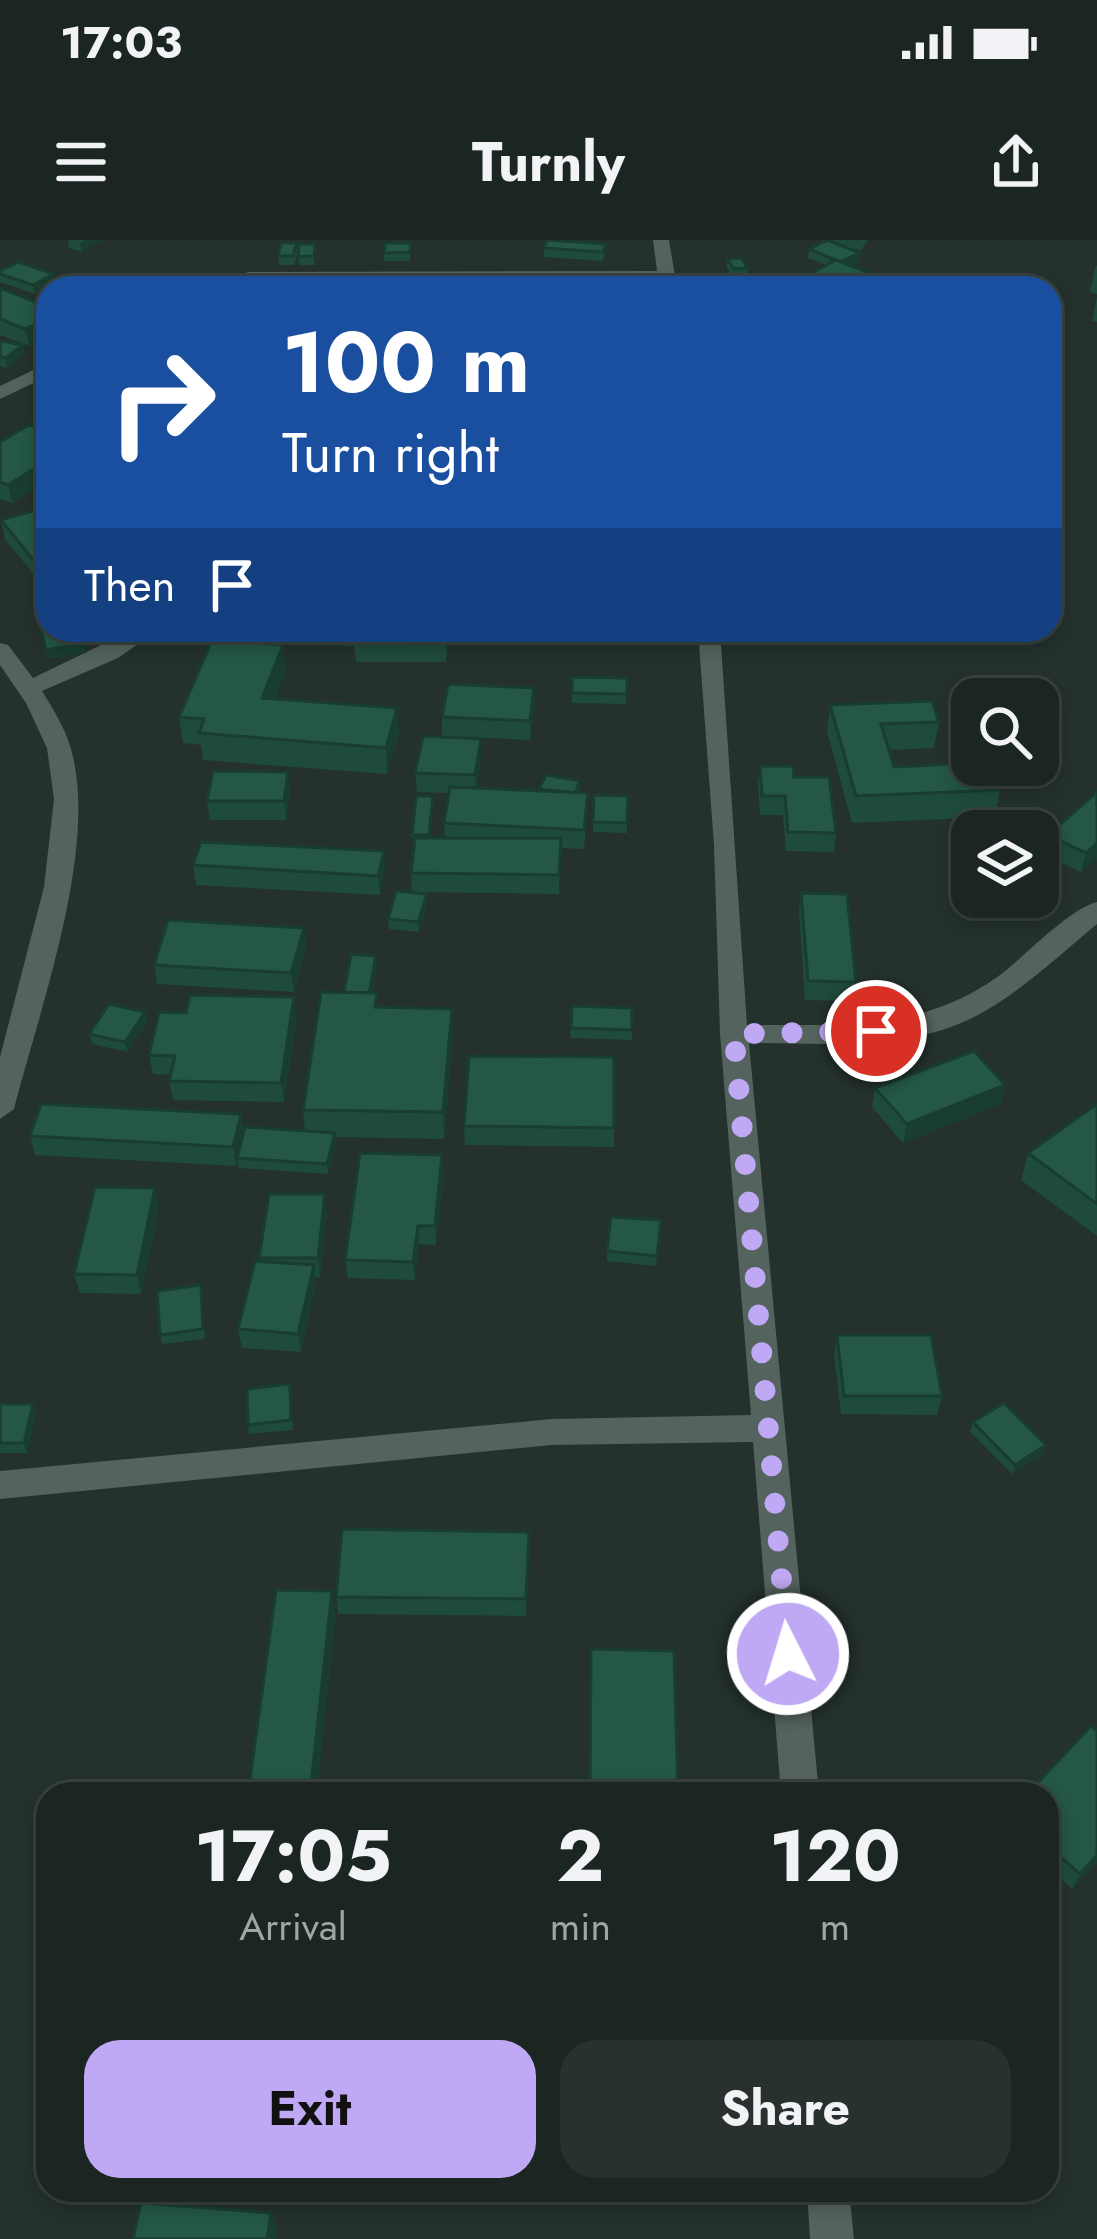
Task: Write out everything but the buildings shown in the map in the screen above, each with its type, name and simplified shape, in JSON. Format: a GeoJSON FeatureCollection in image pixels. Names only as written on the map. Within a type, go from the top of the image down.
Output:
{"type":"FeatureCollection","features":[{"type":"Feature","properties":{"kind":"street"},"geometry":{"type":"LineString","coordinates":[[661,240],[666,276]]}},
{"type":"Feature","properties":{"kind":"street"},"geometry":{"type":"LineString","coordinates":[[0,393],[36,375]]}},
{"type":"Feature","properties":{"kind":"street"},"geometry":{"type":"LineString","coordinates":[[30,688],[128,642]]}},
{"type":"Feature","properties":{"kind":"street"},"geometry":{"type":"LineString","coordinates":[[710,642],[734,1034],[799,1782]]}},
{"type":"Feature","properties":{"kind":"street"},"geometry":{"type":"LineString","coordinates":[[0,650],[30,688],[63,761],[65,845],[0,1109]]}},
{"type":"Feature","properties":{"kind":"street"},"geometry":{"type":"LineString","coordinates":[[734,1034],[876,1031],[950,1017],[1044,955],[1097,910]]}},
{"type":"Feature","properties":{"kind":"street"},"geometry":{"type":"LineString","coordinates":[[0,1485],[552,1432],[767,1428]]}},
{"type":"Feature","properties":{"kind":"street"},"geometry":{"type":"LineString","coordinates":[[829,2202],[832,2239]]}},
{"type":"Feature","properties":{"kind":"route"},"geometry":{"type":"LineString","coordinates":[[788,1654],[734,1034],[876,1031]]}}]}
